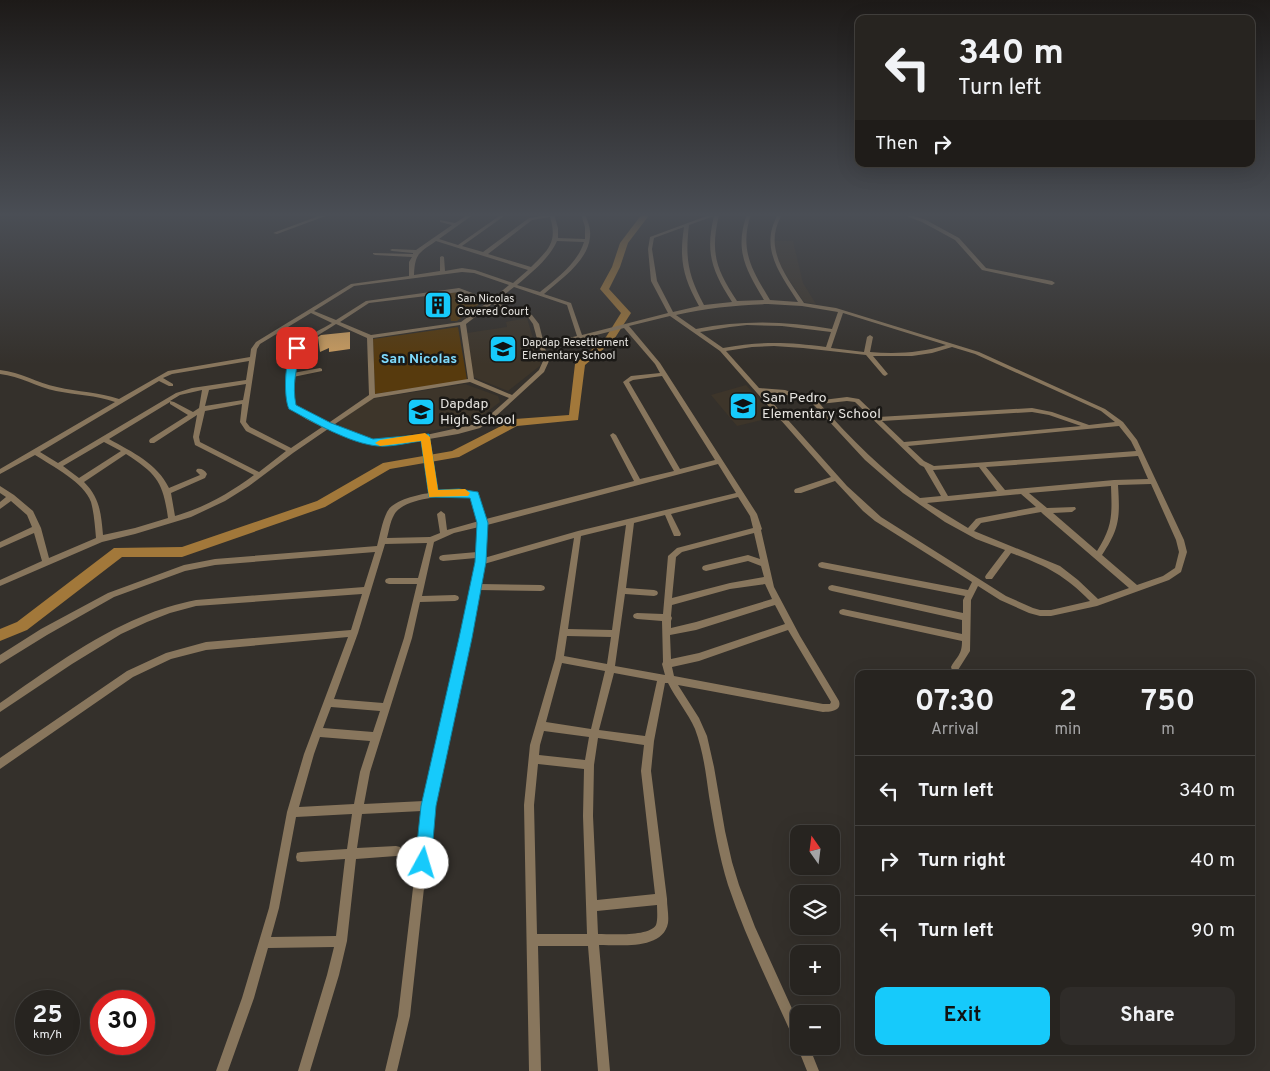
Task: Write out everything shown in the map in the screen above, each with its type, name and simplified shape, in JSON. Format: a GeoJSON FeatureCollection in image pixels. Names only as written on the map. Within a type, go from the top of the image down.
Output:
{"type":"FeatureCollection","features":[{"type":"Feature","properties":{"kind":"street"},"geometry":{"type":"LineString","coordinates":[[411,277],[413,264]]}},
{"type":"Feature","properties":{"kind":"street"},"geometry":{"type":"LineString","coordinates":[[442,264],[443,273]]}},
{"type":"Feature","properties":{"kind":"street"},"geometry":{"type":"LineString","coordinates":[[516,264],[532,269]]}},
{"type":"Feature","properties":{"kind":"street"},"geometry":{"type":"LineString","coordinates":[[310,311],[370,338],[463,324],[537,264]]}},
{"type":"Feature","properties":{"kind":"street"},"geometry":{"type":"LineString","coordinates":[[541,294],[576,264]]}},
{"type":"Feature","properties":{"kind":"street"},"geometry":{"type":"LineString","coordinates":[[541,347],[610,329],[671,314],[702,307],[768,302],[802,304],[841,311],[952,345],[1003,364],[1094,405],[1122,424],[1141,453],[1180,540],[1183,552],[1182,562],[1178,570],[1166,578],[1098,603],[1051,613],[1040,613],[1018,605],[976,581],[878,519],[836,478],[722,350],[671,314],[654,281],[651,264]]}},
{"type":"Feature","properties":{"kind":"street"},"geometry":{"type":"LineString","coordinates":[[685,264],[689,283],[702,307]]}},
{"type":"Feature","properties":{"kind":"street"},"geometry":{"type":"LineString","coordinates":[[717,264],[723,284],[735,303]]}},
{"type":"Feature","properties":{"kind":"street"},"geometry":{"type":"LineString","coordinates":[[747,264],[768,302]]}},
{"type":"Feature","properties":{"kind":"street"},"geometry":{"type":"LineString","coordinates":[[779,264],[802,304]]}},
{"type":"Feature","properties":{"kind":"street"},"geometry":{"type":"LineString","coordinates":[[979,264],[984,269],[1052,283]]}},
{"type":"Feature","properties":{"kind":"street"},"geometry":{"type":"LineString","coordinates":[[291,451],[244,425],[242,418],[254,349],[258,343],[354,285],[468,270],[569,304],[580,337]]}},
{"type":"Feature","properties":{"kind":"street"},"geometry":{"type":"LineString","coordinates":[[459,290],[526,314],[534,319],[546,361],[544,368],[485,422],[477,426],[425,437],[381,443],[372,442],[328,426],[292,406],[290,394],[291,375],[297,348],[337,322],[363,304],[388,298],[459,290]]}},
{"type":"Feature","properties":{"kind":"street"},"geometry":{"type":"LineString","coordinates":[[828,349],[841,311]]}},
{"type":"Feature","properties":{"kind":"street"},"geometry":{"type":"LineString","coordinates":[[696,331],[712,327],[756,322],[799,325],[834,331]]}},
{"type":"Feature","properties":{"kind":"street"},"geometry":{"type":"LineString","coordinates":[[463,324],[471,380]]}},
{"type":"Feature","properties":{"kind":"street"},"geometry":{"type":"LineString","coordinates":[[560,659],[610,670],[823,708],[835,707],[835,701],[790,626],[768,580],[754,516],[657,362],[623,326]]}},
{"type":"Feature","properties":{"kind":"street"},"geometry":{"type":"LineString","coordinates":[[867,353],[870,337]]}},
{"type":"Feature","properties":{"kind":"street"},"geometry":{"type":"LineString","coordinates":[[370,338],[372,396]]}},
{"type":"Feature","properties":{"kind":"street"},"geometry":{"type":"LineString","coordinates":[[722,350],[773,344],[867,353],[922,354],[940,351],[952,345]]}},
{"type":"Feature","properties":{"kind":"street"},"geometry":{"type":"LineString","coordinates":[[867,353],[885,374]]}},
{"type":"Feature","properties":{"kind":"street"},"geometry":{"type":"LineString","coordinates":[[0,472],[158,378],[176,371],[251,360]]}},
{"type":"Feature","properties":{"kind":"street"},"geometry":{"type":"LineString","coordinates":[[291,375],[320,370]]}},
{"type":"Feature","properties":{"kind":"street"},"geometry":{"type":"LineString","coordinates":[[0,372],[19,374],[42,385],[104,396],[119,401]]}},
{"type":"Feature","properties":{"kind":"street"},"geometry":{"type":"LineString","coordinates":[[664,374],[631,378],[626,382],[678,472]]}},
{"type":"Feature","properties":{"kind":"street"},"geometry":{"type":"LineString","coordinates":[[158,378],[171,385]]}},
{"type":"Feature","properties":{"kind":"street"},"geometry":{"type":"LineString","coordinates":[[0,583],[100,539],[172,520],[222,499],[372,396],[471,380],[512,397]]}},
{"type":"Feature","properties":{"kind":"street"},"geometry":{"type":"LineString","coordinates":[[57,467],[178,394],[248,382]]}},
{"type":"Feature","properties":{"kind":"street"},"geometry":{"type":"LineString","coordinates":[[206,388],[196,437],[197,443],[259,475]]}},
{"type":"Feature","properties":{"kind":"street"},"geometry":{"type":"LineString","coordinates":[[758,390],[785,392],[815,403],[876,466],[919,501],[969,531],[1059,570],[1098,603]]}},
{"type":"Feature","properties":{"kind":"street"},"geometry":{"type":"LineString","coordinates":[[815,403],[853,399],[860,402],[927,466],[946,498]]}},
{"type":"Feature","properties":{"kind":"street"},"geometry":{"type":"LineString","coordinates":[[152,441],[202,409],[245,402]]}},
{"type":"Feature","properties":{"kind":"street"},"geometry":{"type":"LineString","coordinates":[[172,403],[192,414]]}},
{"type":"Feature","properties":{"kind":"street"},"geometry":{"type":"LineString","coordinates":[[876,419],[1038,410],[1050,412],[1089,428]]}},
{"type":"Feature","properties":{"kind":"street"},"geometry":{"type":"LineString","coordinates":[[903,444],[1122,424]]}},
{"type":"Feature","properties":{"kind":"street"},"geometry":{"type":"LineString","coordinates":[[612,435],[638,482]]}},
{"type":"Feature","properties":{"kind":"street"},"geometry":{"type":"LineString","coordinates":[[425,437],[433,494]]}},
{"type":"Feature","properties":{"kind":"street"},"geometry":{"type":"LineString","coordinates":[[105,439],[155,471],[163,483],[172,520]]}},
{"type":"Feature","properties":{"kind":"street"},"geometry":{"type":"LineString","coordinates":[[34,451],[78,482],[91,495],[94,502],[100,539]]}},
{"type":"Feature","properties":{"kind":"street"},"geometry":{"type":"LineString","coordinates":[[78,482],[125,452]]}},
{"type":"Feature","properties":{"kind":"street"},"geometry":{"type":"LineString","coordinates":[[927,466],[940,468],[1141,453]]}},
{"type":"Feature","properties":{"kind":"street"},"geometry":{"type":"LineString","coordinates":[[0,660],[44,632],[111,595],[175,571],[215,562],[431,540],[444,533],[720,461]]}},
{"type":"Feature","properties":{"kind":"street"},"geometry":{"type":"LineString","coordinates":[[981,465],[1003,492]]}},
{"type":"Feature","properties":{"kind":"street"},"geometry":{"type":"LineString","coordinates":[[166,492],[204,476],[199,471]]}},
{"type":"Feature","properties":{"kind":"street"},"geometry":{"type":"LineString","coordinates":[[798,491],[836,478]]}},
{"type":"Feature","properties":{"kind":"street"},"geometry":{"type":"LineString","coordinates":[[919,501],[1003,492],[1153,481]]}},
{"type":"Feature","properties":{"kind":"street"},"geometry":{"type":"LineString","coordinates":[[1097,556],[1111,537],[1115,526],[1114,483]]}},
{"type":"Feature","properties":{"kind":"street"},"geometry":{"type":"LineString","coordinates":[[0,489],[30,514],[37,528],[46,562]]}},
{"type":"Feature","properties":{"kind":"street"},"geometry":{"type":"LineString","coordinates":[[1022,491],[1136,589]]}},
{"type":"Feature","properties":{"kind":"street"},"geometry":{"type":"LineString","coordinates":[[222,1071],[248,998],[274,908],[292,812],[327,703],[354,634],[390,512],[394,507],[433,494],[459,493],[474,495],[482,523],[481,559],[428,806],[404,1016],[391,1071]]}},
{"type":"Feature","properties":{"kind":"street"},"geometry":{"type":"LineString","coordinates":[[443,558],[481,559],[741,494]]}},
{"type":"Feature","properties":{"kind":"street"},"geometry":{"type":"LineString","coordinates":[[0,506],[11,497]]}},
{"type":"Feature","properties":{"kind":"street"},"geometry":{"type":"LineString","coordinates":[[969,531],[979,521],[1043,510],[1072,509]]}},
{"type":"Feature","properties":{"kind":"street"},"geometry":{"type":"LineString","coordinates":[[667,513],[677,534]]}},
{"type":"Feature","properties":{"kind":"street"},"geometry":{"type":"LineString","coordinates":[[441,514],[444,533]]}},
{"type":"Feature","properties":{"kind":"street"},"geometry":{"type":"LineString","coordinates":[[604,1071],[591,906],[588,816],[589,765],[594,733],[610,670],[630,522]]}},
{"type":"Feature","properties":{"kind":"street"},"geometry":{"type":"LineString","coordinates":[[0,545],[37,528]]}},
{"type":"Feature","properties":{"kind":"street"},"geometry":{"type":"LineString","coordinates":[[532,940],[634,939],[652,936],[662,924],[664,912],[646,772],[649,740],[666,679],[672,556],[680,550],[758,529]]}},
{"type":"Feature","properties":{"kind":"street"},"geometry":{"type":"LineString","coordinates":[[535,1071],[529,805],[533,759],[540,726],[560,659],[578,534]]}},
{"type":"Feature","properties":{"kind":"street"},"geometry":{"type":"LineString","coordinates":[[304,1071],[333,976],[341,941],[357,809],[375,737],[408,638],[431,540]]}},
{"type":"Feature","properties":{"kind":"street"},"geometry":{"type":"LineString","coordinates":[[988,577],[1010,549]]}},
{"type":"Feature","properties":{"kind":"street"},"geometry":{"type":"LineString","coordinates":[[706,568],[748,558],[764,564]]}},
{"type":"Feature","properties":{"kind":"street"},"geometry":{"type":"LineString","coordinates":[[822,565],[969,594]]}},
{"type":"Feature","properties":{"kind":"street"},"geometry":{"type":"LineString","coordinates":[[669,602],[744,582],[768,580]]}},
{"type":"Feature","properties":{"kind":"street"},"geometry":{"type":"LineString","coordinates":[[389,581],[422,581]]}},
{"type":"Feature","properties":{"kind":"street"},"geometry":{"type":"LineString","coordinates":[[955,667],[964,656],[966,638],[965,617],[969,594],[976,581]]}},
{"type":"Feature","properties":{"kind":"street"},"geometry":{"type":"LineString","coordinates":[[476,587],[541,588]]}},
{"type":"Feature","properties":{"kind":"street"},"geometry":{"type":"LineString","coordinates":[[832,588],[965,617]]}},
{"type":"Feature","properties":{"kind":"street"},"geometry":{"type":"LineString","coordinates":[[0,708],[99,644],[132,626],[175,607],[196,603],[368,590]]}},
{"type":"Feature","properties":{"kind":"street"},"geometry":{"type":"LineString","coordinates":[[622,591],[654,593]]}},
{"type":"Feature","properties":{"kind":"street"},"geometry":{"type":"LineString","coordinates":[[418,599],[454,598]]}},
{"type":"Feature","properties":{"kind":"street"},"geometry":{"type":"LineString","coordinates":[[667,632],[696,626],[777,601]]}},
{"type":"Feature","properties":{"kind":"street"},"geometry":{"type":"LineString","coordinates":[[843,612],[966,638]]}},
{"type":"Feature","properties":{"kind":"street"},"geometry":{"type":"LineString","coordinates":[[638,616],[668,618]]}},
{"type":"Feature","properties":{"kind":"street"},"geometry":{"type":"LineString","coordinates":[[666,664],[693,658],[790,626]]}},
{"type":"Feature","properties":{"kind":"street"},"geometry":{"type":"LineString","coordinates":[[563,632],[616,634]]}},
{"type":"Feature","properties":{"kind":"street"},"geometry":{"type":"LineString","coordinates":[[0,764],[130,674],[169,656],[206,646],[354,634]]}},
{"type":"Feature","properties":{"kind":"street"},"geometry":{"type":"LineString","coordinates":[[666,679],[684,701],[702,735],[722,842],[733,882],[748,923],[790,1018]]}},
{"type":"Feature","properties":{"kind":"street"},"geometry":{"type":"LineString","coordinates":[[327,703],[385,707]]}},
{"type":"Feature","properties":{"kind":"street"},"geometry":{"type":"LineString","coordinates":[[540,726],[649,740]]}},
{"type":"Feature","properties":{"kind":"street"},"geometry":{"type":"LineString","coordinates":[[317,732],[375,737]]}},
{"type":"Feature","properties":{"kind":"street"},"geometry":{"type":"LineString","coordinates":[[533,759],[589,765]]}},
{"type":"Feature","properties":{"kind":"street"},"geometry":{"type":"LineString","coordinates":[[292,812],[428,806]]}},
{"type":"Feature","properties":{"kind":"street"},"geometry":{"type":"LineString","coordinates":[[301,857],[396,851]]}},
{"type":"Feature","properties":{"kind":"street"},"geometry":{"type":"LineString","coordinates":[[591,906],[662,899]]}},
{"type":"Feature","properties":{"kind":"street"},"geometry":{"type":"LineString","coordinates":[[264,943],[341,941]]}},
{"type":"Feature","properties":{"kind":"street"},"geometry":{"type":"LineString","coordinates":[[806,1055],[814,1071]]}},
{"type":"Feature","properties":{"kind":"shaded area"},"geometry":{"type":"Polygon","coordinates":[[[779,264],[798,264],[803,283],[816,304],[804,302],[779,264]]]}},
{"type":"Feature","properties":{"kind":"shaded area"},"geometry":{"type":"Polygon","coordinates":[[[454,292],[483,301],[457,321],[451,321],[447,293],[454,292]]]}},
{"type":"Feature","properties":{"kind":"shaded area","name":"Dapdap Resettlement Elementary School"},"geometry":{"type":"Polygon","coordinates":[[[527,318],[541,365],[508,391],[473,377],[467,333],[507,327],[506,322],[527,318]]]}},
{"type":"Feature","properties":{"kind":"shaded area"},"geometry":{"type":"Polygon","coordinates":[[[458,327],[467,380],[375,394],[373,339],[458,327]]]}},
{"type":"Feature","properties":{"kind":"shaded area","name":"Dapdap High School"},"geometry":{"type":"Polygon","coordinates":[[[465,384],[498,396],[500,402],[471,424],[375,440],[340,427],[339,421],[371,399],[465,384]]]}},
{"type":"Feature","properties":{"kind":"shaded area","name":"San Pedro Elementary School"},"geometry":{"type":"Polygon","coordinates":[[[746,385],[775,417],[737,426],[711,395],[746,385]]]}},
{"type":"Feature","properties":{"kind":"building","name":"San Nicolas Covered Court"},"geometry":{"type":"Polygon","coordinates":[[[446,296],[449,312],[430,315],[428,299],[446,296]]]}},
{"type":"Feature","properties":{"kind":"building"},"geometry":{"type":"Polygon","coordinates":[[[350,332],[350,349],[329,352],[329,348],[320,352],[318,337],[321,335],[350,332]]]}},
{"type":"Feature","properties":{"kind":"waterway"},"geometry":{"type":"LineString","coordinates":[[0,635],[22,626],[119,552],[182,552],[321,504],[387,466],[455,454],[515,423],[574,418],[580,364],[610,339],[626,313],[604,289],[617,264]]}},
{"type":"Feature","properties":{"kind":"slow traffic"},"geometry":{"type":"LineString","coordinates":[[380,443],[425,437],[433,494],[465,493]]}},
{"type":"Feature","properties":{"kind":"place","name":"San Nicolas Covered Court"},"geometry":{"type":"Point","coordinates":[438,305]}},
{"type":"Feature","properties":{"kind":"place","name":"Dapdap Resettlement Elementary School"},"geometry":{"type":"Point","coordinates":[503,349]}},
{"type":"Feature","properties":{"kind":"place","name":"San Pedro Elementary School"},"geometry":{"type":"Point","coordinates":[743,406]}},
{"type":"Feature","properties":{"kind":"place","name":"Dapdap High School"},"geometry":{"type":"Point","coordinates":[421,412]}},
{"type":"Feature","properties":{"kind":"district","name":"San Nicolas"},"geometry":{"type":"Point","coordinates":[419,359]}},
{"type":"Feature","properties":{"kind":"route"},"geometry":{"type":"LineString","coordinates":[[297,348],[292,365],[290,394],[292,406],[295,409],[328,426],[362,440],[381,443],[425,437],[433,494],[464,493],[476,497],[482,523],[480,562],[466,638],[435,767],[428,806],[423,863]]}}]}
